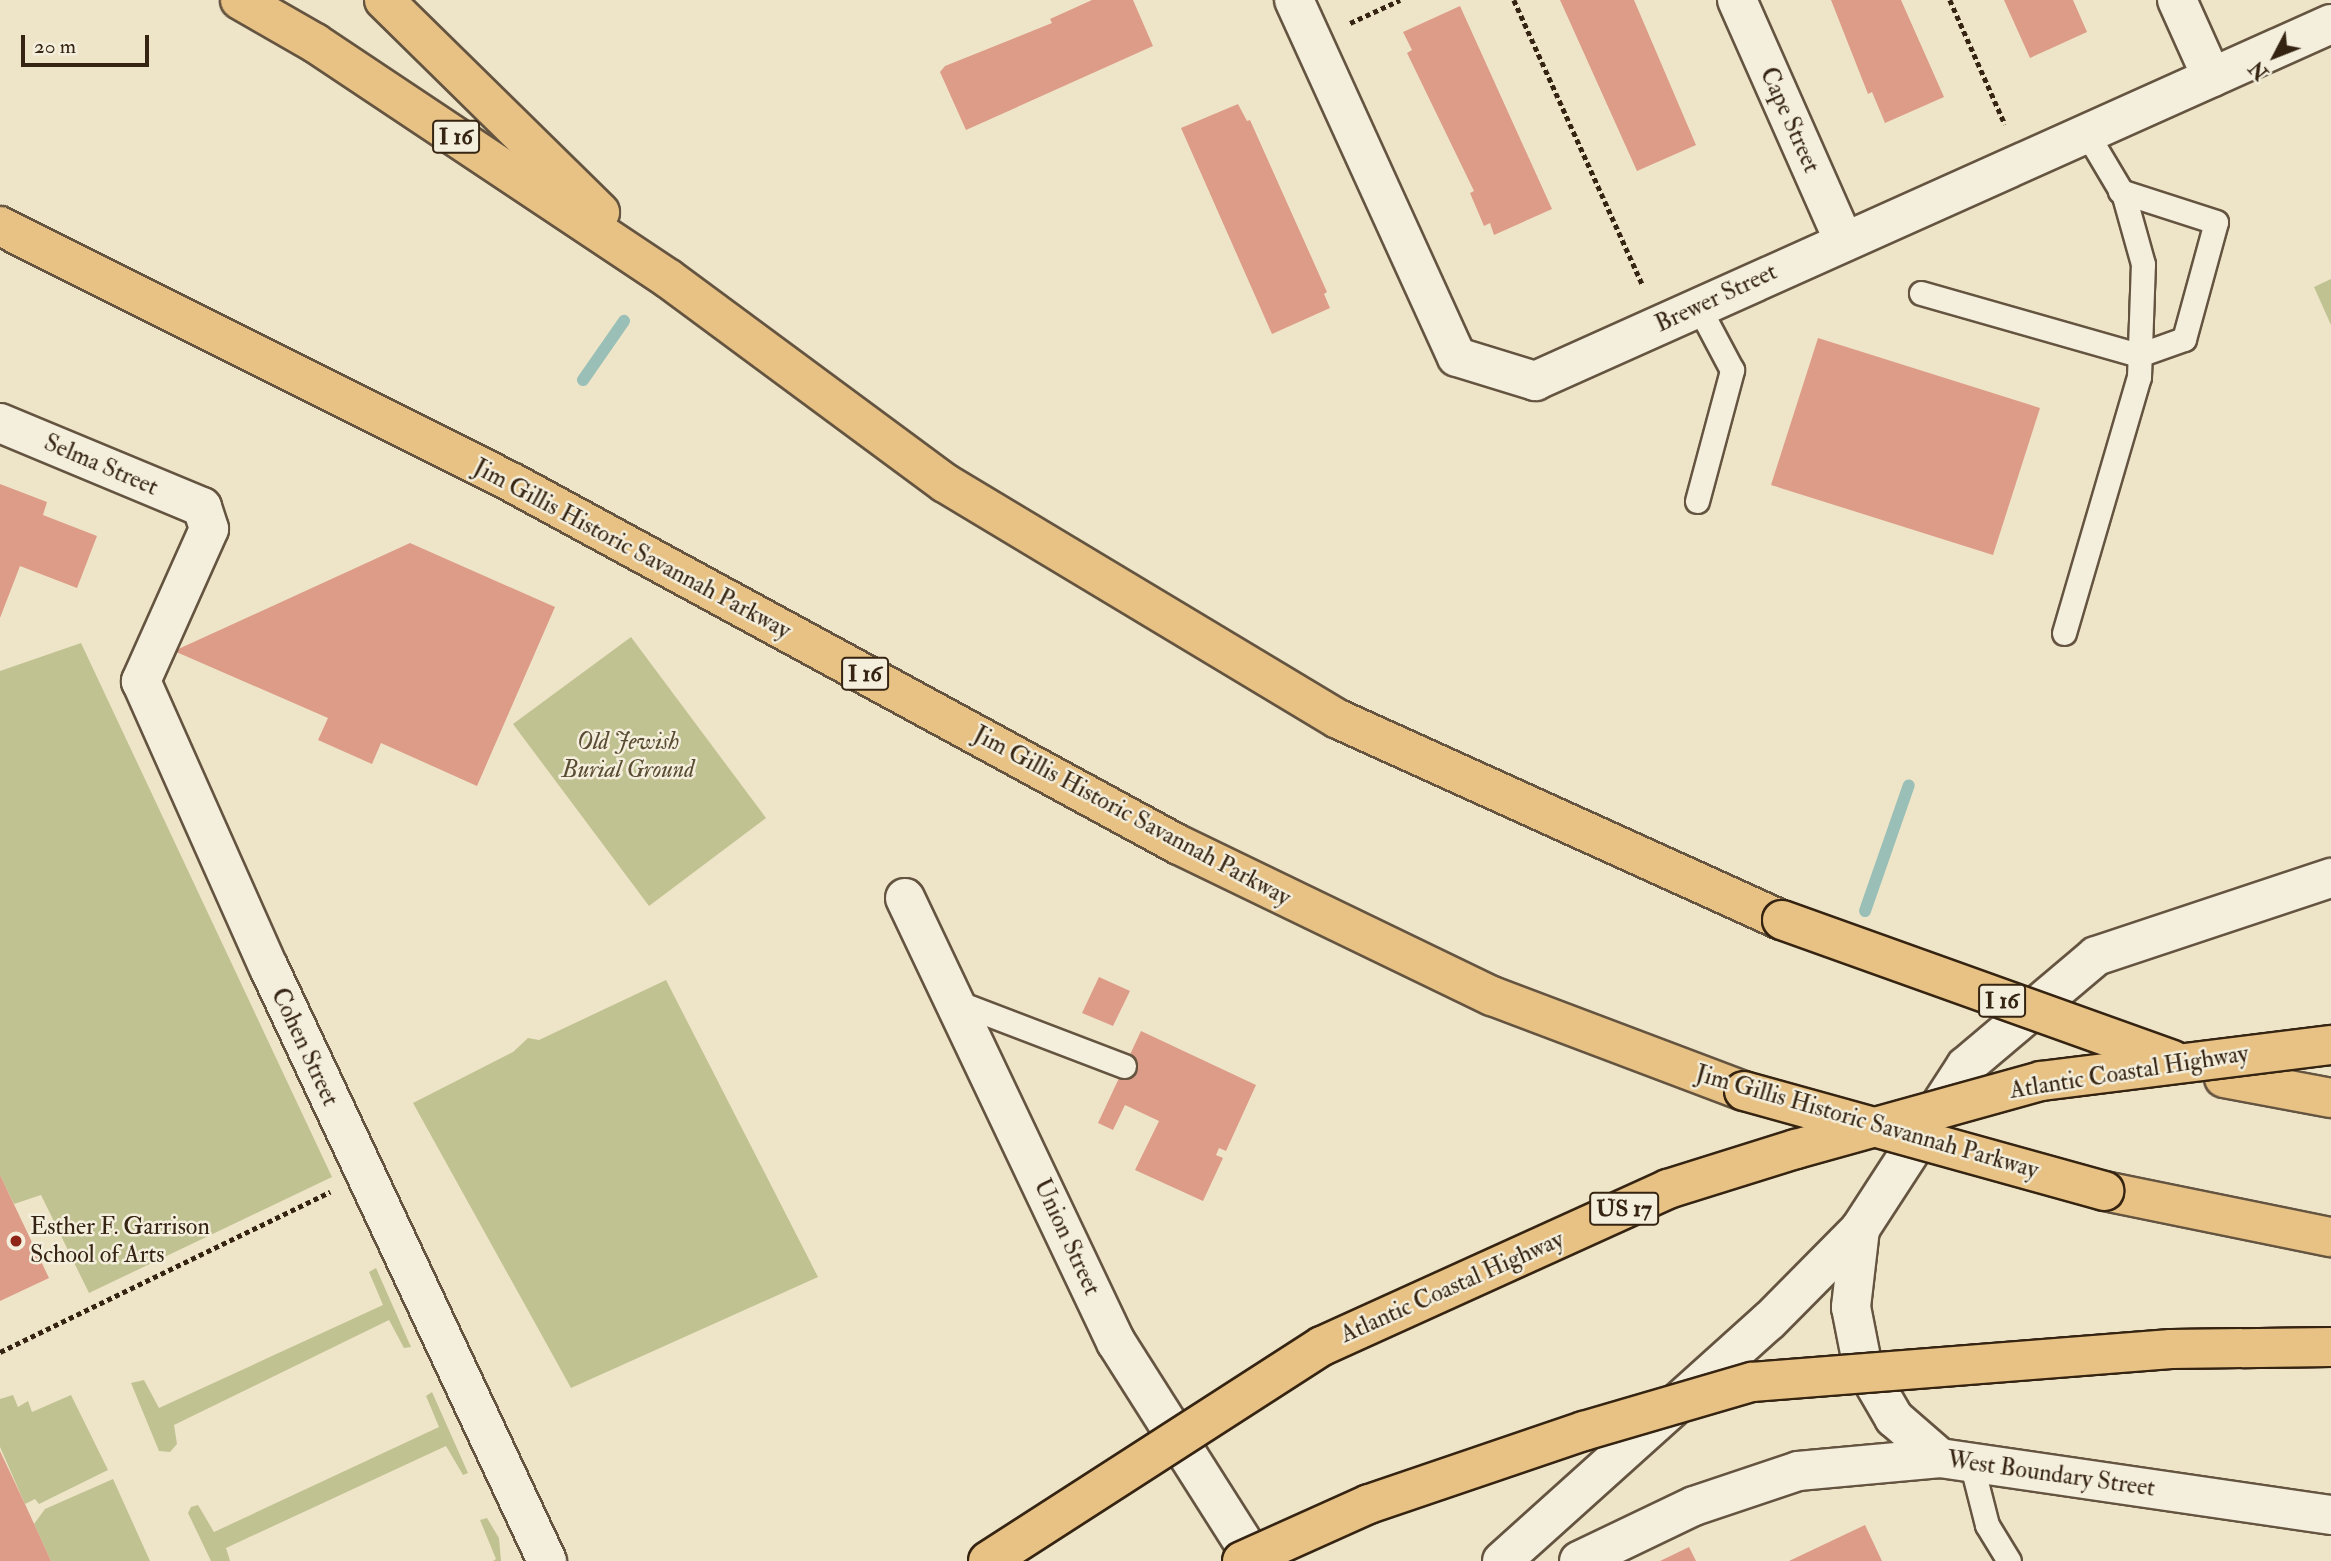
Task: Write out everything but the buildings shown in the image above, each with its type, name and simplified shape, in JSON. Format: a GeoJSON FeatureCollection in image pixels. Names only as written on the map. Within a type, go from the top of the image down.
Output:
{"type":"FeatureCollection","features":[{"type":"Feature","properties":{"kind":"highway","name":"I 16"},"geometry":{"type":"LineString","coordinates":[[240,0],[315,43],[669,279],[945,483],[1338,719],[1782,920],[2224,1078],[2331,1098]]}},
{"type":"Feature","properties":{"kind":"highway"},"geometry":{"type":"LineString","coordinates":[[384,0],[669,279]]}},
{"type":"Feature","properties":{"kind":"highway","name":"Jim Gillis Historic Savannah Parkway"},"geometry":{"type":"LineString","coordinates":[[0,226],[513,483],[1179,845],[1492,996],[1744,1091],[2105,1191],[2331,1237]]}},
{"type":"Feature","properties":{"kind":"highway","name":"Atlantic Coastal Highway"},"geometry":{"type":"LineString","coordinates":[[988,1561],[1322,1346],[1668,1189],[1796,1149],[2041,1082],[2331,1045]]}},
{"type":"Feature","properties":{"kind":"highway"},"geometry":{"type":"LineString","coordinates":[[1242,1561],[1369,1504],[1584,1431],[1752,1382],[2171,1349],[2331,1347]]}},
{"type":"Feature","properties":{"kind":"street","name":"Brewer Street"},"geometry":{"type":"LineString","coordinates":[[1294,0],[1457,356],[1535,381],[1843,239],[2087,134],[2330,24]]}},
{"type":"Feature","properties":{"kind":"street","name":"Cape Street"},"geometry":{"type":"LineString","coordinates":[[1737,0],[1843,239]]}},
{"type":"Feature","properties":{"kind":"street"},"geometry":{"type":"LineString","coordinates":[[2177,0],[2212,78]]}},
{"type":"Feature","properties":{"kind":"street","name":"Selma Street"},"geometry":{"type":"LineString","coordinates":[[0,423],[205,518]]}},
{"type":"Feature","properties":{"kind":"street","name":"Cohen Street"},"geometry":{"type":"LineString","coordinates":[[205,518],[141,681],[365,1175],[547,1561]]}},
{"type":"Feature","properties":{"kind":"street"},"geometry":{"type":"LineString","coordinates":[[1503,1561],[1769,1321],[1860,1229],[1966,1066],[2096,956],[2331,878]]}},
{"type":"Feature","properties":{"kind":"street","name":"Union Street"},"geometry":{"type":"LineString","coordinates":[[905,898],[1116,1342],[1255,1561]]}},
{"type":"Feature","properties":{"kind":"street"},"geometry":{"type":"LineString","coordinates":[[1860,1229],[1851,1307],[1862,1363],[1894,1418],[1956,1460]]}},
{"type":"Feature","properties":{"kind":"street","name":"West Boundary Street"},"geometry":{"type":"LineString","coordinates":[[1579,1561],[1694,1506],[1798,1471],[1956,1460],[2331,1515]]}},
{"type":"Feature","properties":{"kind":"lane"},"geometry":{"type":"LineString","coordinates":[[2064,633],[2138,377],[2143,264],[2120,191],[2087,134]]}},
{"type":"Feature","properties":{"kind":"lane"},"geometry":{"type":"LineString","coordinates":[[1922,293],[2139,355],[2184,339],[2216,222],[2120,191]]}},
{"type":"Feature","properties":{"kind":"lane"},"geometry":{"type":"LineString","coordinates":[[1697,500],[1732,370],[1698,306]]}},
{"type":"Feature","properties":{"kind":"lane"},"geometry":{"type":"LineString","coordinates":[[954,1001],[1124,1066]]}},
{"type":"Feature","properties":{"kind":"lane"},"geometry":{"type":"LineString","coordinates":[[1956,1460],[1987,1525],[2009,1561]]}},
{"type":"Feature","properties":{"kind":"path"},"geometry":{"type":"LineString","coordinates":[[1348,24],[1400,0]]}},
{"type":"Feature","properties":{"kind":"path"},"geometry":{"type":"LineString","coordinates":[[1514,0],[1643,286]]}},
{"type":"Feature","properties":{"kind":"path"},"geometry":{"type":"LineString","coordinates":[[1950,0],[2005,124]]}},
{"type":"Feature","properties":{"kind":"path"},"geometry":{"type":"LineString","coordinates":[[0,1352],[365,1175]]}},
{"type":"Feature","properties":{"kind":"green space"},"geometry":{"type":"Polygon","coordinates":[[[2331,279],[2331,325],[2314,287],[2331,279]]]}},
{"type":"Feature","properties":{"kind":"green space","name":"Old Jewish Burial Ground"},"geometry":{"type":"Polygon","coordinates":[[[631,637],[766,818],[649,906],[513,724],[631,637]]]}},
{"type":"Feature","properties":{"kind":"green space"},"geometry":{"type":"Polygon","coordinates":[[[81,643],[332,1177],[89,1293],[41,1195],[14,1204],[0,1175],[0,671],[81,643]]]}},
{"type":"Feature","properties":{"kind":"green space"},"geometry":{"type":"Polygon","coordinates":[[[666,980],[818,1277],[571,1388],[413,1103],[513,1052],[528,1038],[539,1040],[666,980]]]}},
{"type":"Feature","properties":{"kind":"green space"},"geometry":{"type":"Polygon","coordinates":[[[376,1268],[411,1347],[404,1348],[389,1320],[174,1425],[177,1444],[170,1452],[159,1451],[131,1383],[144,1380],[159,1408],[383,1305],[369,1272],[376,1268]]]}},
{"type":"Feature","properties":{"kind":"green space"},"geometry":{"type":"Polygon","coordinates":[[[432,1392],[468,1473],[463,1475],[446,1446],[226,1548],[230,1561],[211,1561],[188,1513],[191,1507],[198,1505],[214,1532],[439,1427],[426,1396],[432,1392]]]}},
{"type":"Feature","properties":{"kind":"green space"},"geometry":{"type":"Polygon","coordinates":[[[13,1395],[18,1407],[28,1401],[32,1412],[71,1395],[108,1470],[39,1504],[35,1499],[25,1504],[0,1447],[0,1399],[13,1395]]]}},
{"type":"Feature","properties":{"kind":"green space"},"geometry":{"type":"Polygon","coordinates":[[[113,1479],[150,1561],[51,1561],[34,1524],[45,1509],[113,1479]]]}},
{"type":"Feature","properties":{"kind":"green space"},"geometry":{"type":"Polygon","coordinates":[[[487,1518],[499,1538],[501,1561],[493,1561],[496,1559],[480,1520],[487,1518]]]}},
{"type":"Feature","properties":{"kind":"waterway"},"geometry":{"type":"LineString","coordinates":[[583,380],[624,321]]}},
{"type":"Feature","properties":{"kind":"waterway"},"geometry":{"type":"LineString","coordinates":[[1865,911],[1909,785]]}},
{"type":"Feature","properties":{"kind":"place","name":"Esther F. Garrison School of Arts"},"geometry":{"type":"Point","coordinates":[16,1241]}}]}
